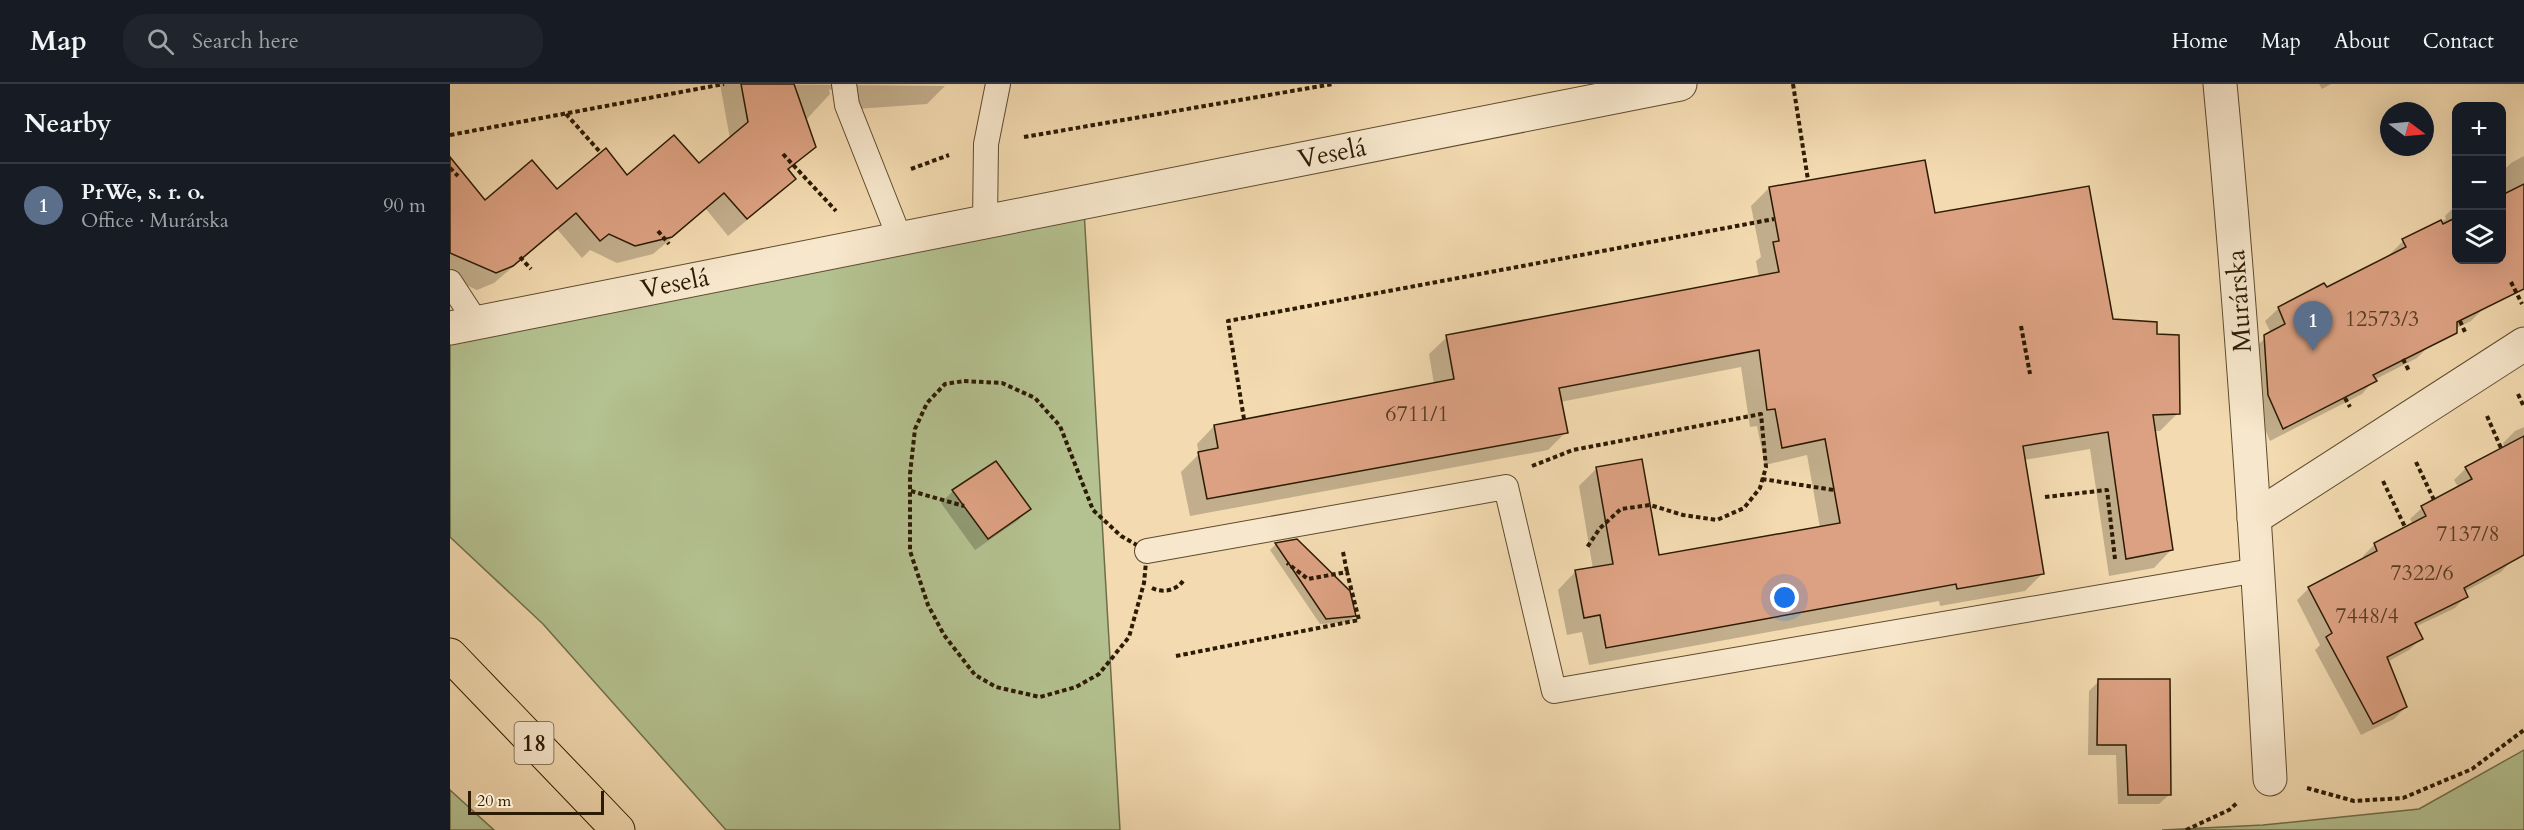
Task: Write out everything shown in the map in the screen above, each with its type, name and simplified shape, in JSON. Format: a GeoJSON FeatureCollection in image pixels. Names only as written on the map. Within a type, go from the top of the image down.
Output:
{"type":"FeatureCollection","features":[{"type":"Feature","properties":{"kind":"main road","name":"18"},"geometry":{"type":"LineString","coordinates":[[450,655],[618,830]]}},
{"type":"Feature","properties":{"kind":"street","name":"Veselá"},"geometry":{"type":"LineString","coordinates":[[463,325],[1680,84]]}},
{"type":"Feature","properties":{"kind":"street","name":"Murárska"},"geometry":{"type":"LineString","coordinates":[[2220,84],[2233,217],[2270,779]]}},
{"type":"Feature","properties":{"kind":"street"},"geometry":{"type":"LineString","coordinates":[[2254,518],[2524,344]]}},
{"type":"Feature","properties":{"kind":"lane"},"geometry":{"type":"LineString","coordinates":[[844,84],[846,105],[900,238]]}},
{"type":"Feature","properties":{"kind":"lane"},"geometry":{"type":"LineString","coordinates":[[985,222],[986,144],[998,84]]}},
{"type":"Feature","properties":{"kind":"lane"},"geometry":{"type":"LineString","coordinates":[[450,282],[463,325]]}},
{"type":"Feature","properties":{"kind":"lane"},"geometry":{"type":"LineString","coordinates":[[1148,551],[1506,487],[1554,691],[2258,570]]}},
{"type":"Feature","properties":{"kind":"path"},"geometry":{"type":"LineString","coordinates":[[450,135],[723,84]]}},
{"type":"Feature","properties":{"kind":"path"},"geometry":{"type":"LineString","coordinates":[[878,182],[986,144],[1333,84]]}},
{"type":"Feature","properties":{"kind":"path"},"geometry":{"type":"LineString","coordinates":[[1793,84],[1808,180]]}},
{"type":"Feature","properties":{"kind":"path"},"geometry":{"type":"LineString","coordinates":[[566,114],[600,152]]}},
{"type":"Feature","properties":{"kind":"path"},"geometry":{"type":"LineString","coordinates":[[783,154],[868,245]]}},
{"type":"Feature","properties":{"kind":"path"},"geometry":{"type":"LineString","coordinates":[[450,168],[458,176]]}},
{"type":"Feature","properties":{"kind":"path"},"geometry":{"type":"LineString","coordinates":[[1244,419],[1228,321],[1774,219]]}},
{"type":"Feature","properties":{"kind":"path"},"geometry":{"type":"LineString","coordinates":[[2511,282],[2524,308]]}},
{"type":"Feature","properties":{"kind":"path"},"geometry":{"type":"LineString","coordinates":[[2021,326],[2030,374]]}},
{"type":"Feature","properties":{"kind":"path"},"geometry":{"type":"LineString","coordinates":[[964,381],[1002,383],[1035,398],[1060,426],[1093,510],[1121,536],[1148,551],[1144,583],[1129,637],[1099,674],[1076,687],[1040,697],[996,687],[975,675],[944,635],[928,605],[910,551],[915,429],[927,404],[945,384],[964,381]]}},
{"type":"Feature","properties":{"kind":"path"},"geometry":{"type":"LineString","coordinates":[[1506,487],[1536,463],[1574,450],[1761,414],[1766,467],[1760,488],[1744,508],[1717,520],[1683,515],[1650,505],[1621,509],[1600,528],[1586,549]]}},
{"type":"Feature","properties":{"kind":"path"},"geometry":{"type":"LineString","coordinates":[[2366,446],[2405,526]]}},
{"type":"Feature","properties":{"kind":"path"},"geometry":{"type":"LineString","coordinates":[[1762,478],[1834,490]]}},
{"type":"Feature","properties":{"kind":"path"},"geometry":{"type":"LineString","coordinates":[[2045,497],[2106,490],[2119,594]]}},
{"type":"Feature","properties":{"kind":"path"},"geometry":{"type":"LineString","coordinates":[[911,491],[964,506]]}},
{"type":"Feature","properties":{"kind":"path"},"geometry":{"type":"LineString","coordinates":[[1176,656],[1359,620],[1347,572],[1308,579],[1279,557],[1269,529]]}},
{"type":"Feature","properties":{"kind":"path"},"geometry":{"type":"LineString","coordinates":[[2186,830],[2229,810],[2260,781],[2270,779],[2354,801],[2403,798],[2472,769],[2524,730]]}},
{"type":"Feature","properties":{"kind":"green space"},"geometry":{"type":"Polygon","coordinates":[[[1083,193],[1120,830],[726,830],[543,624],[450,537],[450,341],[1083,193]]]}},
{"type":"Feature","properties":{"kind":"green space"},"geometry":{"type":"Polygon","coordinates":[[[2524,750],[2524,830],[2162,830],[2263,825],[2419,809],[2524,750]]]}},
{"type":"Feature","properties":{"kind":"green space"},"geometry":{"type":"Polygon","coordinates":[[[450,790],[494,830],[450,830],[450,790]]]}},
{"type":"Feature","properties":{"kind":"building"},"geometry":{"type":"Polygon","coordinates":[[[741,84],[794,84],[816,147],[788,169],[796,179],[747,219],[724,193],[672,237],[635,246],[609,234],[600,241],[576,213],[513,266],[496,273],[450,253],[450,157],[485,200],[532,160],[557,189],[606,148],[627,175],[674,135],[699,163],[748,122],[741,84]]]}},
{"type":"Feature","properties":{"kind":"building"},"geometry":{"type":"Polygon","coordinates":[[[1925,160],[1935,213],[2089,186],[2113,319],[2157,322],[2157,334],[2179,335],[2180,414],[2153,415],[2173,550],[2126,559],[2108,432],[2023,446],[2044,574],[1957,589],[1956,584],[1606,648],[1600,615],[1584,618],[1575,570],[1613,564],[1596,467],[1642,459],[1659,555],[1840,523],[1825,439],[1782,448],[1775,409],[1767,410],[1759,350],[1559,388],[1568,433],[1207,499],[1198,452],[1218,448],[1214,425],[1454,379],[1446,335],[1779,272],[1773,242],[1779,241],[1769,187],[1925,160]]]}},
{"type":"Feature","properties":{"kind":"building"},"geometry":{"type":"Polygon","coordinates":[[[2524,184],[2524,289],[2457,322],[2457,333],[2373,375],[2377,381],[2283,429],[2268,395],[2264,335],[2285,324],[2278,307],[2324,283],[2327,287],[2406,247],[2402,239],[2441,220],[2443,224],[2452,220],[2452,264],[2506,264],[2506,193],[2524,184]]]}},
{"type":"Feature","properties":{"kind":"building"},"geometry":{"type":"Polygon","coordinates":[[[2524,436],[2524,555],[2464,588],[2468,597],[2415,623],[2423,639],[2387,657],[2407,707],[2373,724],[2326,637],[2332,633],[2308,587],[2377,551],[2374,543],[2426,516],[2421,506],[2472,479],[2465,467],[2524,436]]]}},
{"type":"Feature","properties":{"kind":"building"},"geometry":{"type":"Polygon","coordinates":[[[996,461],[1031,509],[988,539],[952,490],[996,461]]]}},
{"type":"Feature","properties":{"kind":"building"},"geometry":{"type":"Polygon","coordinates":[[[1297,539],[1350,591],[1356,616],[1326,619],[1275,543],[1297,539]]]}},
{"type":"Feature","properties":{"kind":"building"},"geometry":{"type":"Polygon","coordinates":[[[2098,679],[2170,679],[2171,795],[2128,795],[2126,745],[2097,745],[2098,679]]]}},
{"type":"Feature","properties":{"kind":"place","name":"PrWe, s. r. o."},"geometry":{"type":"Point","coordinates":[2313,351]}}]}
